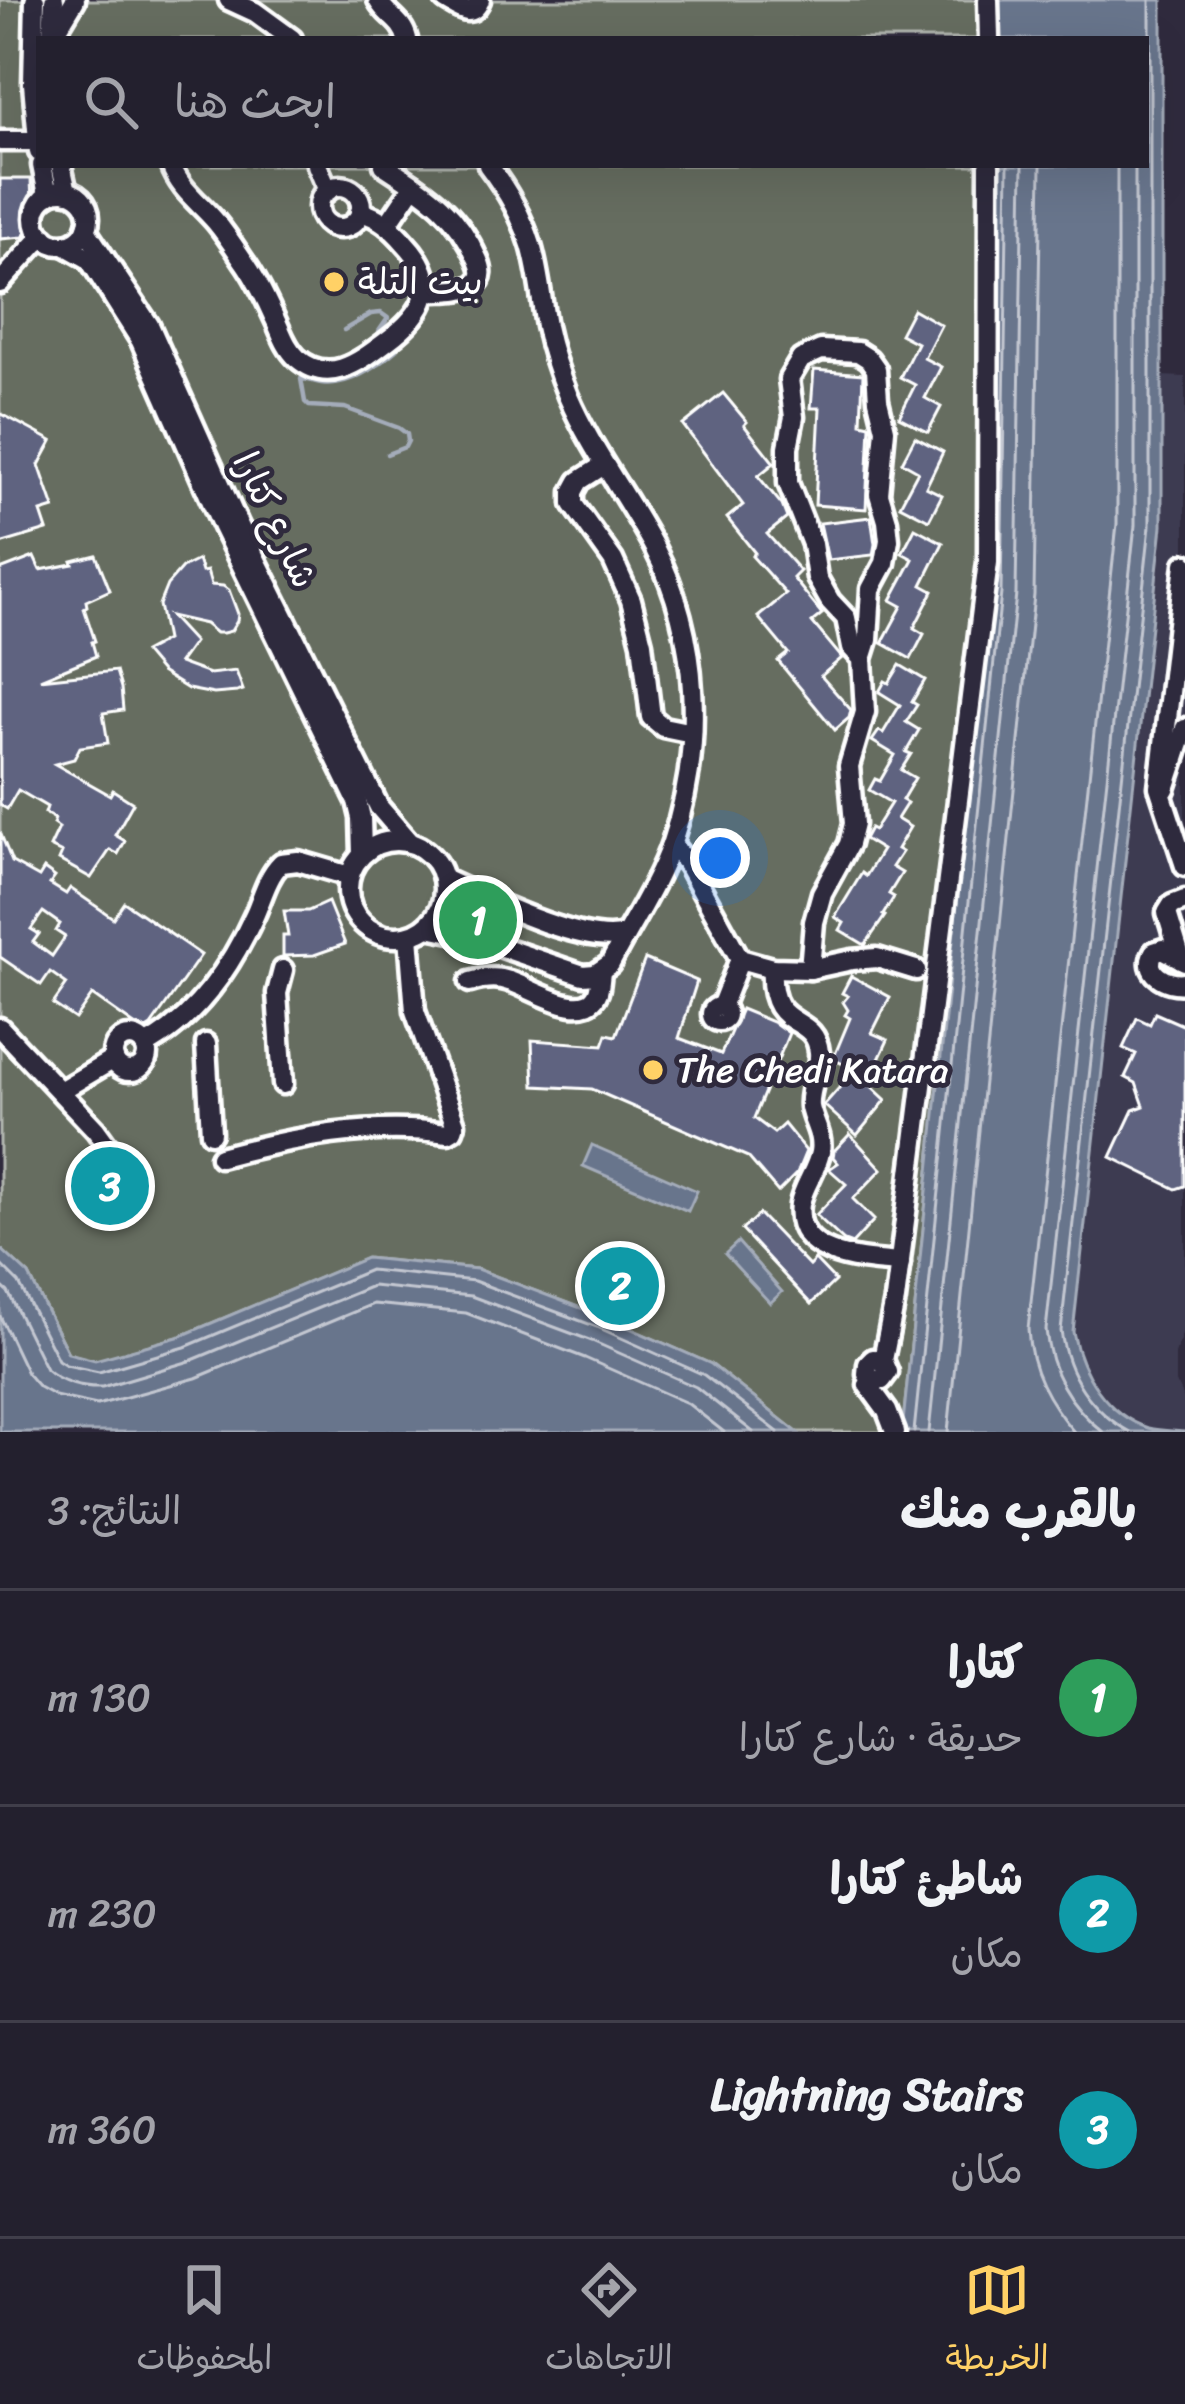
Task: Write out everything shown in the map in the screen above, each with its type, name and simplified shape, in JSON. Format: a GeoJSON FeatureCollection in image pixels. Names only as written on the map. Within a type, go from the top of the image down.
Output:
{"type":"FeatureCollection","features":[{"type":"Feature","properties":{"kind":"street"},"geometry":{"type":"LineString","coordinates":[[34,0],[36,116]]}},
{"type":"Feature","properties":{"kind":"street"},"geometry":{"type":"LineString","coordinates":[[52,36],[54,0]]}},
{"type":"Feature","properties":{"kind":"street"},"geometry":{"type":"LineString","coordinates":[[53,36],[75,0]]}},
{"type":"Feature","properties":{"kind":"street"},"geometry":{"type":"LineString","coordinates":[[229,0],[251,6],[288,36]]}},
{"type":"Feature","properties":{"kind":"street"},"geometry":{"type":"LineString","coordinates":[[378,0],[398,20],[405,36]]}},
{"type":"Feature","properties":{"kind":"street"},"geometry":{"type":"LineString","coordinates":[[446,0],[469,12],[480,0]]}},
{"type":"Feature","properties":{"kind":"street"},"geometry":{"type":"LineString","coordinates":[[988,0],[988,36]]}},
{"type":"Feature","properties":{"kind":"street"},"geometry":{"type":"LineString","coordinates":[[0,141],[36,147]]}},
{"type":"Feature","properties":{"kind":"street"},"geometry":{"type":"LineString","coordinates":[[44,168],[57,194]]}},
{"type":"Feature","properties":{"kind":"street"},"geometry":{"type":"LineString","coordinates":[[57,194],[61,168]]}},
{"type":"Feature","properties":{"kind":"street"},"geometry":{"type":"LineString","coordinates":[[172,168],[179,183],[214,220],[255,278],[296,357],[326,372],[355,364],[411,322],[426,292],[427,279],[415,253],[387,224],[360,212]]}},
{"type":"Feature","properties":{"kind":"street"},"geometry":{"type":"LineString","coordinates":[[318,168],[328,190],[320,207],[327,223],[339,228],[358,219],[359,200],[352,190],[328,190]]}},
{"type":"Feature","properties":{"kind":"street"},"geometry":{"type":"LineString","coordinates":[[388,168],[450,213],[482,268],[472,287],[426,292]]}},
{"type":"Feature","properties":{"kind":"street"},"geometry":{"type":"LineString","coordinates":[[220,1156],[281,1140],[339,1132],[454,1130],[415,1011],[415,933],[439,911],[442,879],[431,856],[410,843],[384,842],[362,854],[349,876],[350,903],[364,926],[389,937],[415,933],[428,927],[467,935],[584,975],[601,972],[610,964],[672,844],[692,733],[690,664],[678,606],[656,551],[579,420],[559,371],[536,262],[522,222],[490,168]]}},
{"type":"Feature","properties":{"kind":"street"},"geometry":{"type":"LineString","coordinates":[[895,1432],[868,1385],[872,1379],[887,1376],[884,1360],[938,969],[989,539],[989,168]]}},
{"type":"Feature","properties":{"kind":"street"},"geometry":{"type":"LineString","coordinates":[[387,224],[414,185]]}},
{"type":"Feature","properties":{"kind":"street"},"geometry":{"type":"LineString","coordinates":[[0,283],[36,243],[55,241],[80,238],[88,224],[86,205],[80,198],[57,194],[39,204],[38,228],[55,241]]}},
{"type":"Feature","properties":{"kind":"street","name":"شارع كتارا"},"geometry":{"type":"LineString","coordinates":[[88,224],[86,230],[149,325],[238,524],[379,807],[410,843]]}},
{"type":"Feature","properties":{"kind":"street","name":"شارع كتارا"},"geometry":{"type":"LineString","coordinates":[[55,241],[89,259],[159,378],[224,526],[357,801],[362,854]]}},
{"type":"Feature","properties":{"kind":"street"},"geometry":{"type":"LineString","coordinates":[[810,969],[822,893],[854,824],[850,766],[865,712],[862,659],[872,589],[888,552],[889,530],[879,494],[884,429],[873,364],[858,352],[821,350],[801,359],[789,379],[794,417],[788,483],[812,544],[817,578],[846,618],[852,648],[862,659]]}},
{"type":"Feature","properties":{"kind":"street"},"geometry":{"type":"LineString","coordinates":[[604,465],[579,481],[573,504],[613,560],[631,600],[651,716],[663,727],[692,733]]}},
{"type":"Feature","properties":{"kind":"street"},"geometry":{"type":"LineString","coordinates":[[1185,564],[1176,715],[1160,767],[1159,788],[1185,864]]}},
{"type":"Feature","properties":{"kind":"street"},"geometry":{"type":"LineString","coordinates":[[1180,620],[1185,660]]}},
{"type":"Feature","properties":{"kind":"street"},"geometry":{"type":"LineString","coordinates":[[1162,799],[1180,768],[1185,728]]}},
{"type":"Feature","properties":{"kind":"street"},"geometry":{"type":"LineString","coordinates":[[672,844],[694,874],[740,959],[772,968],[810,969],[877,958],[916,970],[938,969]]}},
{"type":"Feature","properties":{"kind":"street"},"geometry":{"type":"LineString","coordinates":[[60,1091],[114,1059],[116,1045],[127,1037],[145,1046],[182,1022],[236,954],[270,875],[281,863],[298,861],[349,876]]}},
{"type":"Feature","properties":{"kind":"street"},"geometry":{"type":"LineString","coordinates":[[442,879],[569,932],[602,938],[624,935]]}},
{"type":"Feature","properties":{"kind":"street"},"geometry":{"type":"LineString","coordinates":[[1183,960],[1167,913],[1185,900]]}},
{"type":"Feature","properties":{"kind":"street"},"geometry":{"type":"LineString","coordinates":[[556,967],[569,932]]}},
{"type":"Feature","properties":{"kind":"street"},"geometry":{"type":"LineString","coordinates":[[1183,960],[1163,949],[1149,961],[1159,977],[1185,983]]}},
{"type":"Feature","properties":{"kind":"street"},"geometry":{"type":"LineString","coordinates":[[722,1007],[740,959]]}},
{"type":"Feature","properties":{"kind":"street"},"geometry":{"type":"LineString","coordinates":[[772,968],[776,1005],[808,1030],[819,1053],[810,1106],[821,1147],[801,1200],[802,1225],[818,1245],[832,1253],[900,1263]]}},
{"type":"Feature","properties":{"kind":"street"},"geometry":{"type":"LineString","coordinates":[[283,970],[278,993],[283,1084]]}},
{"type":"Feature","properties":{"kind":"street"},"geometry":{"type":"LineString","coordinates":[[470,982],[501,979],[581,1006],[594,999],[601,972]]}},
{"type":"Feature","properties":{"kind":"street"},"geometry":{"type":"LineString","coordinates":[[0,1028],[95,1130],[125,1171]]}},
{"type":"Feature","properties":{"kind":"street"},"geometry":{"type":"LineString","coordinates":[[206,1044],[212,1133]]}},
{"type":"Feature","properties":{"kind":"shaded area"},"geometry":{"type":"Polygon","coordinates":[[[1161,376],[1185,377],[1185,1325],[1175,1354],[1175,1380],[1185,1402],[1185,1430],[1173,1432],[1149,1428],[1105,1400],[1087,1376],[1073,1332],[1162,526],[1161,376]]]}},
{"type":"Feature","properties":{"kind":"green space"},"geometry":{"type":"Polygon","coordinates":[[[0,0],[999,0],[998,36],[36,36],[36,168],[996,168],[989,593],[902,1432],[797,1432],[711,1364],[602,1316],[477,1269],[367,1258],[181,1336],[95,1361],[68,1353],[29,1275],[0,1248],[0,0]]]}},
{"type":"Feature","properties":{"kind":"water"},"geometry":{"type":"Polygon","coordinates":[[[999,0],[1162,0],[1162,526],[1073,1332],[1089,1377],[1120,1413],[1148,1428],[1185,1432],[902,1432],[989,593],[996,168],[1149,168],[1149,36],[998,36],[999,0]]]}},
{"type":"Feature","properties":{"kind":"water"},"geometry":{"type":"Polygon","coordinates":[[[592,1145],[697,1191],[688,1211],[583,1166],[592,1145]]]}},
{"type":"Feature","properties":{"kind":"water"},"geometry":{"type":"Polygon","coordinates":[[[738,1242],[782,1292],[770,1303],[725,1254],[738,1242]]]}},
{"type":"Feature","properties":{"kind":"water"},"geometry":{"type":"Polygon","coordinates":[[[0,1248],[29,1275],[68,1353],[95,1360],[181,1336],[366,1258],[477,1269],[711,1364],[797,1432],[0,1432],[0,1248]]]}},
{"type":"Feature","properties":{"kind":"building"},"geometry":{"type":"Polygon","coordinates":[[[0,179],[31,179],[33,229],[23,237],[0,239],[0,179]]]}},
{"type":"Feature","properties":{"kind":"building"},"geometry":{"type":"Polygon","coordinates":[[[913,309],[941,325],[924,358],[941,367],[925,398],[941,407],[928,432],[899,417],[915,385],[900,377],[917,343],[900,334],[913,309]]]}},
{"type":"Feature","properties":{"kind":"building"},"geometry":{"type":"Polygon","coordinates":[[[814,370],[863,374],[861,423],[870,425],[866,509],[815,505],[820,408],[811,408],[814,370]]]}},
{"type":"Feature","properties":{"kind":"building"},"geometry":{"type":"Polygon","coordinates":[[[723,393],[774,463],[758,476],[787,518],[767,534],[800,571],[793,578],[822,614],[812,622],[842,658],[821,676],[851,710],[835,730],[778,661],[788,653],[758,617],[786,594],[727,518],[743,505],[683,425],[723,393]]]}},
{"type":"Feature","properties":{"kind":"building"},"geometry":{"type":"Polygon","coordinates":[[[0,413],[52,441],[39,465],[54,508],[41,512],[47,530],[0,544],[0,413]]]}},
{"type":"Feature","properties":{"kind":"building"},"geometry":{"type":"Polygon","coordinates":[[[915,437],[943,452],[926,487],[942,495],[929,520],[900,505],[918,471],[902,462],[915,437]]]}},
{"type":"Feature","properties":{"kind":"building"},"geometry":{"type":"Polygon","coordinates":[[[871,517],[873,555],[828,560],[820,523],[871,517]]]}},
{"type":"Feature","properties":{"kind":"building"},"geometry":{"type":"Polygon","coordinates":[[[915,528],[943,543],[922,585],[933,591],[914,628],[924,634],[911,659],[882,643],[902,606],[891,600],[913,559],[902,553],[915,528]]]}},
{"type":"Feature","properties":{"kind":"building"},"geometry":{"type":"Polygon","coordinates":[[[96,555],[110,590],[86,601],[84,608],[96,656],[40,679],[116,671],[121,688],[123,710],[103,713],[108,743],[80,747],[74,759],[55,764],[133,803],[115,835],[125,841],[118,854],[110,850],[91,878],[59,860],[62,853],[50,847],[59,828],[45,813],[47,807],[18,790],[7,809],[0,805],[0,570],[34,557],[40,570],[96,555]]]}},
{"type":"Feature","properties":{"kind":"building"},"geometry":{"type":"Polygon","coordinates":[[[198,560],[211,585],[229,590],[237,621],[231,631],[216,633],[205,624],[170,616],[194,642],[179,663],[209,674],[236,671],[243,690],[237,692],[188,689],[161,672],[144,652],[166,640],[159,605],[167,585],[182,568],[198,560]]]}},
{"type":"Feature","properties":{"kind":"building"},"geometry":{"type":"Polygon","coordinates":[[[900,665],[925,680],[906,722],[919,730],[901,770],[915,778],[897,819],[910,827],[892,867],[902,873],[889,894],[894,897],[865,945],[840,930],[844,923],[835,917],[882,850],[864,839],[891,803],[869,790],[895,755],[872,741],[879,731],[883,733],[900,705],[879,692],[900,665]]]}},
{"type":"Feature","properties":{"kind":"building"},"geometry":{"type":"Polygon","coordinates":[[[0,832],[12,862],[39,877],[44,869],[55,877],[50,884],[66,894],[70,888],[113,918],[124,902],[201,955],[143,1031],[92,995],[75,1019],[53,1004],[67,984],[50,972],[41,985],[0,957],[0,832]],[[43,912],[31,929],[39,934],[33,942],[52,956],[65,937],[56,931],[60,924],[43,912]]]}},
{"type":"Feature","properties":{"kind":"building"},"geometry":{"type":"Polygon","coordinates":[[[328,902],[345,944],[314,955],[283,956],[283,936],[288,936],[284,911],[308,911],[328,902]]]}},
{"type":"Feature","properties":{"kind":"building","name":"The Chedi Katara"},"geometry":{"type":"Polygon","coordinates":[[[645,959],[697,981],[679,1038],[721,1054],[741,1009],[789,1033],[754,1118],[774,1133],[784,1124],[806,1151],[797,1173],[778,1192],[748,1157],[592,1089],[534,1086],[532,1040],[603,1045],[607,1034],[616,1036],[645,959]]]}},
{"type":"Feature","properties":{"kind":"building"},"geometry":{"type":"Polygon","coordinates":[[[851,976],[890,997],[872,1033],[888,1040],[868,1083],[886,1100],[857,1135],[824,1105],[855,1070],[833,1059],[850,1018],[843,1002],[848,996],[842,993],[851,976]]]}},
{"type":"Feature","properties":{"kind":"building"},"geometry":{"type":"Polygon","coordinates":[[[1155,1013],[1185,1026],[1185,1186],[1176,1189],[1111,1157],[1133,1110],[1144,1106],[1136,1083],[1125,1077],[1136,1054],[1123,1048],[1137,1018],[1150,1024],[1155,1013]]]}},
{"type":"Feature","properties":{"kind":"building"},"geometry":{"type":"Polygon","coordinates":[[[850,1134],[882,1169],[853,1199],[874,1220],[852,1244],[816,1215],[846,1184],[829,1169],[838,1163],[834,1151],[850,1134]]]}},
{"type":"Feature","properties":{"kind":"building"},"geometry":{"type":"Polygon","coordinates":[[[759,1214],[809,1266],[815,1260],[835,1281],[811,1304],[742,1230],[759,1214]]]}},
{"type":"Feature","properties":{"kind":"waterway"},"geometry":{"type":"LineString","coordinates":[[344,330],[381,313],[388,318],[379,331]]}},
{"type":"Feature","properties":{"kind":"waterway"},"geometry":{"type":"LineString","coordinates":[[387,454],[405,447],[407,434],[345,408],[309,406],[301,379],[321,383],[352,379],[396,350]]}},
{"type":"Feature","properties":{"kind":"place","name":"بيت التلة"},"geometry":{"type":"Point","coordinates":[334,282]}},
{"type":"Feature","properties":{"kind":"place","name":"كتارا"},"geometry":{"type":"Point","coordinates":[478,920]}},
{"type":"Feature","properties":{"kind":"place","name":"The Chedi Katara"},"geometry":{"type":"Point","coordinates":[653,1070]}},
{"type":"Feature","properties":{"kind":"place","name":"Lightning Stairs"},"geometry":{"type":"Point","coordinates":[110,1186]}},
{"type":"Feature","properties":{"kind":"place","name":"شاطئ كتارا"},"geometry":{"type":"Point","coordinates":[620,1286]}}]}
